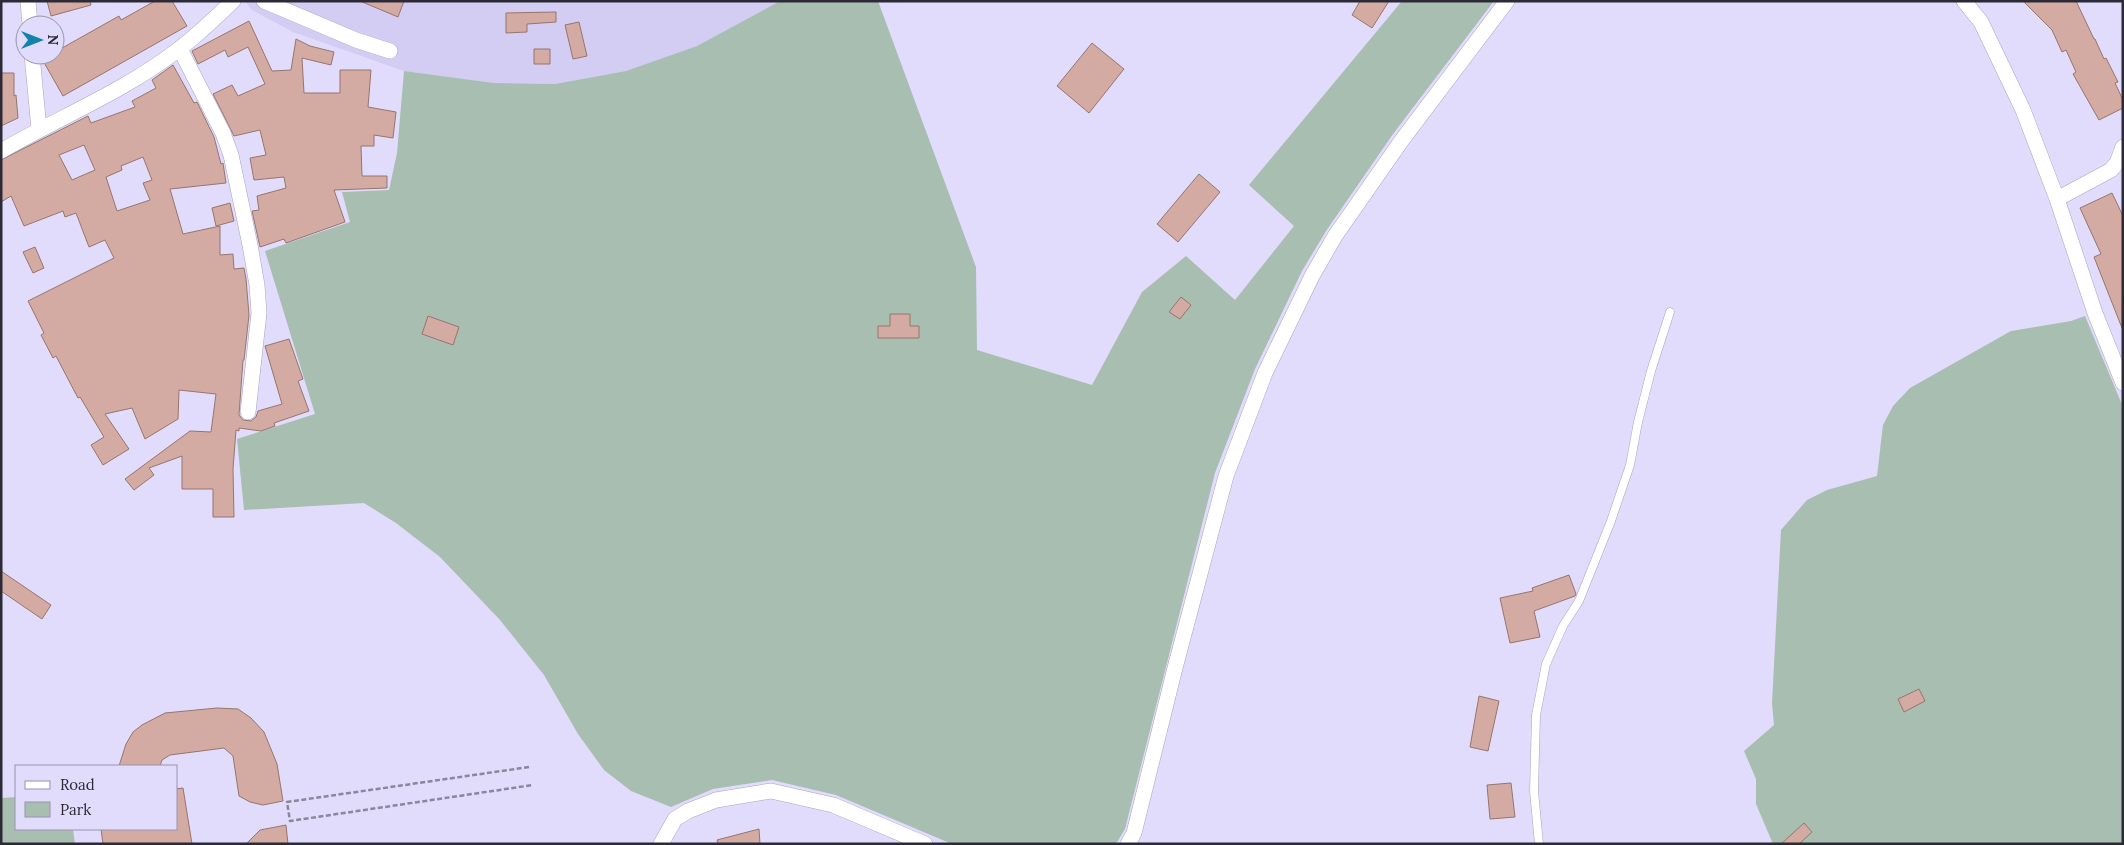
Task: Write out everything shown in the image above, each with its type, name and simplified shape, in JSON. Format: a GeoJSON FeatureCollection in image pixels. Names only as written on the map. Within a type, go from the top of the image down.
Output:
{"type":"FeatureCollection","features":[{"type":"Feature","properties":{"kind":"street"},"geometry":{"type":"LineString","coordinates":[[28,1],[29,15]]}},
{"type":"Feature","properties":{"kind":"street"},"geometry":{"type":"LineString","coordinates":[[1,151],[134,79],[180,49],[233,1]]}},
{"type":"Feature","properties":{"kind":"street"},"geometry":{"type":"LineString","coordinates":[[264,1],[356,40],[390,51]]}},
{"type":"Feature","properties":{"kind":"street"},"geometry":{"type":"LineString","coordinates":[[1128,844],[1134,833],[1226,476],[1265,373],[1312,276],[1335,236],[1402,140],[1507,1]]}},
{"type":"Feature","properties":{"kind":"street"},"geometry":{"type":"LineString","coordinates":[[1964,1],[1981,22],[2023,110],[2057,199],[2095,313],[2123,383]]}},
{"type":"Feature","properties":{"kind":"street"},"geometry":{"type":"LineString","coordinates":[[180,49],[223,133],[231,155],[250,245],[257,285],[259,313],[248,412]]}},
{"type":"Feature","properties":{"kind":"street"},"geometry":{"type":"LineString","coordinates":[[33,65],[39,129]]}},
{"type":"Feature","properties":{"kind":"street"},"geometry":{"type":"LineString","coordinates":[[2057,199],[2111,170],[2117,163],[2123,147]]}},
{"type":"Feature","properties":{"kind":"street"},"geometry":{"type":"LineString","coordinates":[[661,844],[675,819],[688,811],[716,800],[771,791],[833,805],[925,844]]}},
{"type":"Feature","properties":{"kind":"lane"},"geometry":{"type":"LineString","coordinates":[[1539,844],[1534,792],[1536,715],[1546,664],[1564,626],[1579,601],[1611,521],[1630,465],[1638,422],[1651,372],[1670,312]]}},
{"type":"Feature","properties":{"kind":"path"},"geometry":{"type":"LineString","coordinates":[[529,767],[287,802],[290,821],[533,785]]}},
{"type":"Feature","properties":{"kind":"shaded area"},"geometry":{"type":"Polygon","coordinates":[[[245,1],[780,1],[697,46],[626,71],[555,84],[494,83],[404,71],[293,32],[252,10],[245,1]]]}},
{"type":"Feature","properties":{"kind":"green space"},"geometry":{"type":"Polygon","coordinates":[[[780,1],[878,1],[976,267],[977,350],[1092,385],[1142,292],[1186,256],[1235,300],[1294,226],[1249,185],[1402,1],[1494,1],[1393,134],[1326,231],[1302,271],[1255,369],[1215,473],[1125,829],[1116,844],[952,844],[836,795],[772,780],[713,789],[671,807],[631,791],[604,770],[578,734],[544,675],[500,620],[440,557],[396,523],[364,503],[244,510],[237,439],[315,414],[265,251],[350,222],[342,192],[389,190],[397,153],[404,71],[494,83],[555,84],[626,71],[697,46],[780,1]]]}},
{"type":"Feature","properties":{"kind":"green space"},"geometry":{"type":"Polygon","coordinates":[[[2085,316],[2123,407],[2123,844],[1773,844],[1756,804],[1756,779],[1744,751],[1774,725],[1772,703],[1781,530],[1807,500],[1827,490],[1877,476],[1883,425],[1893,406],[1910,388],[2011,331],[2071,321],[2085,316]]]}},
{"type":"Feature","properties":{"kind":"green space"},"geometry":{"type":"Polygon","coordinates":[[[15,797],[15,830],[73,830],[75,844],[1,844],[1,798],[15,797]]]}},
{"type":"Feature","properties":{"kind":"building"},"geometry":{"type":"Polygon","coordinates":[[[47,1],[90,1],[91,5],[51,15],[47,1]]]}},
{"type":"Feature","properties":{"kind":"building"},"geometry":{"type":"Polygon","coordinates":[[[155,1],[172,1],[187,26],[63,96],[45,65],[65,65],[65,46],[119,16],[121,20],[155,1]]]}},
{"type":"Feature","properties":{"kind":"building"},"geometry":{"type":"Polygon","coordinates":[[[360,1],[404,1],[398,17],[360,1]]]}},
{"type":"Feature","properties":{"kind":"building"},"geometry":{"type":"Polygon","coordinates":[[[1360,1],[1389,1],[1372,28],[1352,15],[1360,1]]]}},
{"type":"Feature","properties":{"kind":"building"},"geometry":{"type":"Polygon","coordinates":[[[2023,1],[2076,1],[2104,59],[2106,58],[2118,82],[2115,83],[2123,100],[2123,108],[2099,120],[2073,74],[2076,72],[2066,50],[2062,52],[2052,30],[2023,1]]]}},
{"type":"Feature","properties":{"kind":"building"},"geometry":{"type":"Polygon","coordinates":[[[556,12],[556,22],[527,24],[527,32],[506,33],[506,13],[556,12]]]}},
{"type":"Feature","properties":{"kind":"building"},"geometry":{"type":"Polygon","coordinates":[[[249,21],[272,71],[291,70],[296,39],[310,46],[334,52],[331,65],[302,58],[304,93],[340,93],[340,70],[371,70],[368,107],[396,112],[393,138],[374,135],[374,146],[361,146],[362,176],[387,176],[387,188],[334,190],[345,222],[286,243],[284,239],[260,247],[252,211],[259,210],[257,196],[286,188],[284,177],[254,180],[250,158],[266,155],[260,130],[234,136],[213,94],[232,85],[238,96],[265,84],[248,47],[228,57],[225,50],[198,64],[192,51],[249,21]]]}},
{"type":"Feature","properties":{"kind":"building"},"geometry":{"type":"Polygon","coordinates":[[[579,22],[587,56],[573,59],[565,25],[579,22]]]}},
{"type":"Feature","properties":{"kind":"building"},"geometry":{"type":"Polygon","coordinates":[[[1092,43],[1124,69],[1089,113],[1057,86],[1092,43]]]}},
{"type":"Feature","properties":{"kind":"building"},"geometry":{"type":"Polygon","coordinates":[[[534,49],[550,49],[550,64],[534,64],[534,49]]]}},
{"type":"Feature","properties":{"kind":"building"},"geometry":{"type":"Polygon","coordinates":[[[173,65],[194,103],[197,102],[214,137],[221,164],[223,163],[226,183],[170,189],[183,234],[220,226],[220,255],[233,254],[234,269],[244,268],[249,315],[239,415],[243,420],[251,421],[256,417],[258,411],[282,404],[265,346],[289,339],[303,379],[298,381],[309,411],[274,423],[275,426],[261,431],[239,428],[239,431],[236,430],[233,469],[234,517],[213,517],[213,489],[182,489],[182,456],[149,468],[154,475],[134,490],[125,479],[190,431],[211,432],[216,394],[179,390],[178,419],[145,439],[132,408],[105,414],[129,449],[103,465],[91,445],[104,437],[80,397],[78,398],[56,356],[53,358],[41,335],[44,333],[28,301],[114,258],[105,240],[89,247],[76,213],[65,217],[63,211],[24,226],[11,196],[1,202],[1,160],[88,116],[91,123],[135,107],[132,101],[156,88],[152,80],[173,65]],[[84,145],[59,155],[72,180],[95,170],[84,145]],[[143,157],[121,166],[122,170],[106,177],[117,211],[150,200],[143,183],[152,180],[143,157]]]}},
{"type":"Feature","properties":{"kind":"building"},"geometry":{"type":"Polygon","coordinates":[[[1,73],[14,73],[14,96],[16,95],[18,118],[1,126],[1,73]]]}},
{"type":"Feature","properties":{"kind":"building"},"geometry":{"type":"Polygon","coordinates":[[[1199,174],[1220,192],[1178,242],[1157,224],[1199,174]]]}},
{"type":"Feature","properties":{"kind":"building"},"geometry":{"type":"Polygon","coordinates":[[[2112,193],[2123,216],[2122,328],[2094,257],[2101,254],[2080,208],[2112,193]]]}},
{"type":"Feature","properties":{"kind":"building"},"geometry":{"type":"Polygon","coordinates":[[[230,203],[234,221],[216,226],[212,208],[230,203]]]}},
{"type":"Feature","properties":{"kind":"building"},"geometry":{"type":"Polygon","coordinates":[[[35,247],[44,268],[33,273],[23,252],[35,247]]]}},
{"type":"Feature","properties":{"kind":"building"},"geometry":{"type":"Polygon","coordinates":[[[1181,297],[1191,305],[1180,319],[1169,312],[1181,297]]]}},
{"type":"Feature","properties":{"kind":"building"},"geometry":{"type":"Polygon","coordinates":[[[890,314],[910,314],[910,326],[919,326],[919,338],[878,338],[878,326],[890,326],[890,314]]]}},
{"type":"Feature","properties":{"kind":"building"},"geometry":{"type":"Polygon","coordinates":[[[428,316],[459,327],[453,345],[422,334],[428,316]]]}},
{"type":"Feature","properties":{"kind":"building"},"geometry":{"type":"Polygon","coordinates":[[[1,571],[51,605],[42,619],[1,591],[1,571]]]}},
{"type":"Feature","properties":{"kind":"building"},"geometry":{"type":"Polygon","coordinates":[[[1569,575],[1576,594],[1575,596],[1534,611],[1540,637],[1510,643],[1500,598],[1533,591],[1532,588],[1569,575]]]}},
{"type":"Feature","properties":{"kind":"building"},"geometry":{"type":"Polygon","coordinates":[[[1919,689],[1925,701],[1904,712],[1898,699],[1919,689]]]}},
{"type":"Feature","properties":{"kind":"building"},"geometry":{"type":"Polygon","coordinates":[[[1479,696],[1499,701],[1488,751],[1470,747],[1479,696]]]}},
{"type":"Feature","properties":{"kind":"building"},"geometry":{"type":"Polygon","coordinates":[[[217,708],[238,709],[251,718],[264,732],[277,764],[283,801],[263,805],[250,802],[239,796],[233,756],[224,748],[170,755],[162,760],[160,765],[119,765],[126,744],[133,732],[165,713],[217,708]]]}},
{"type":"Feature","properties":{"kind":"building"},"geometry":{"type":"Polygon","coordinates":[[[1511,783],[1515,817],[1490,819],[1487,785],[1511,783]]]}},
{"type":"Feature","properties":{"kind":"building"},"geometry":{"type":"Polygon","coordinates":[[[183,788],[192,844],[103,844],[101,830],[178,830],[178,789],[183,788]]]}},
{"type":"Feature","properties":{"kind":"building"},"geometry":{"type":"Polygon","coordinates":[[[1804,823],[1812,832],[1799,844],[1781,844],[1804,823]]]}},
{"type":"Feature","properties":{"kind":"building"},"geometry":{"type":"Polygon","coordinates":[[[286,825],[288,844],[246,844],[260,830],[286,825]]]}},
{"type":"Feature","properties":{"kind":"building"},"geometry":{"type":"Polygon","coordinates":[[[759,829],[760,844],[718,844],[717,840],[759,829]]]}}]}
